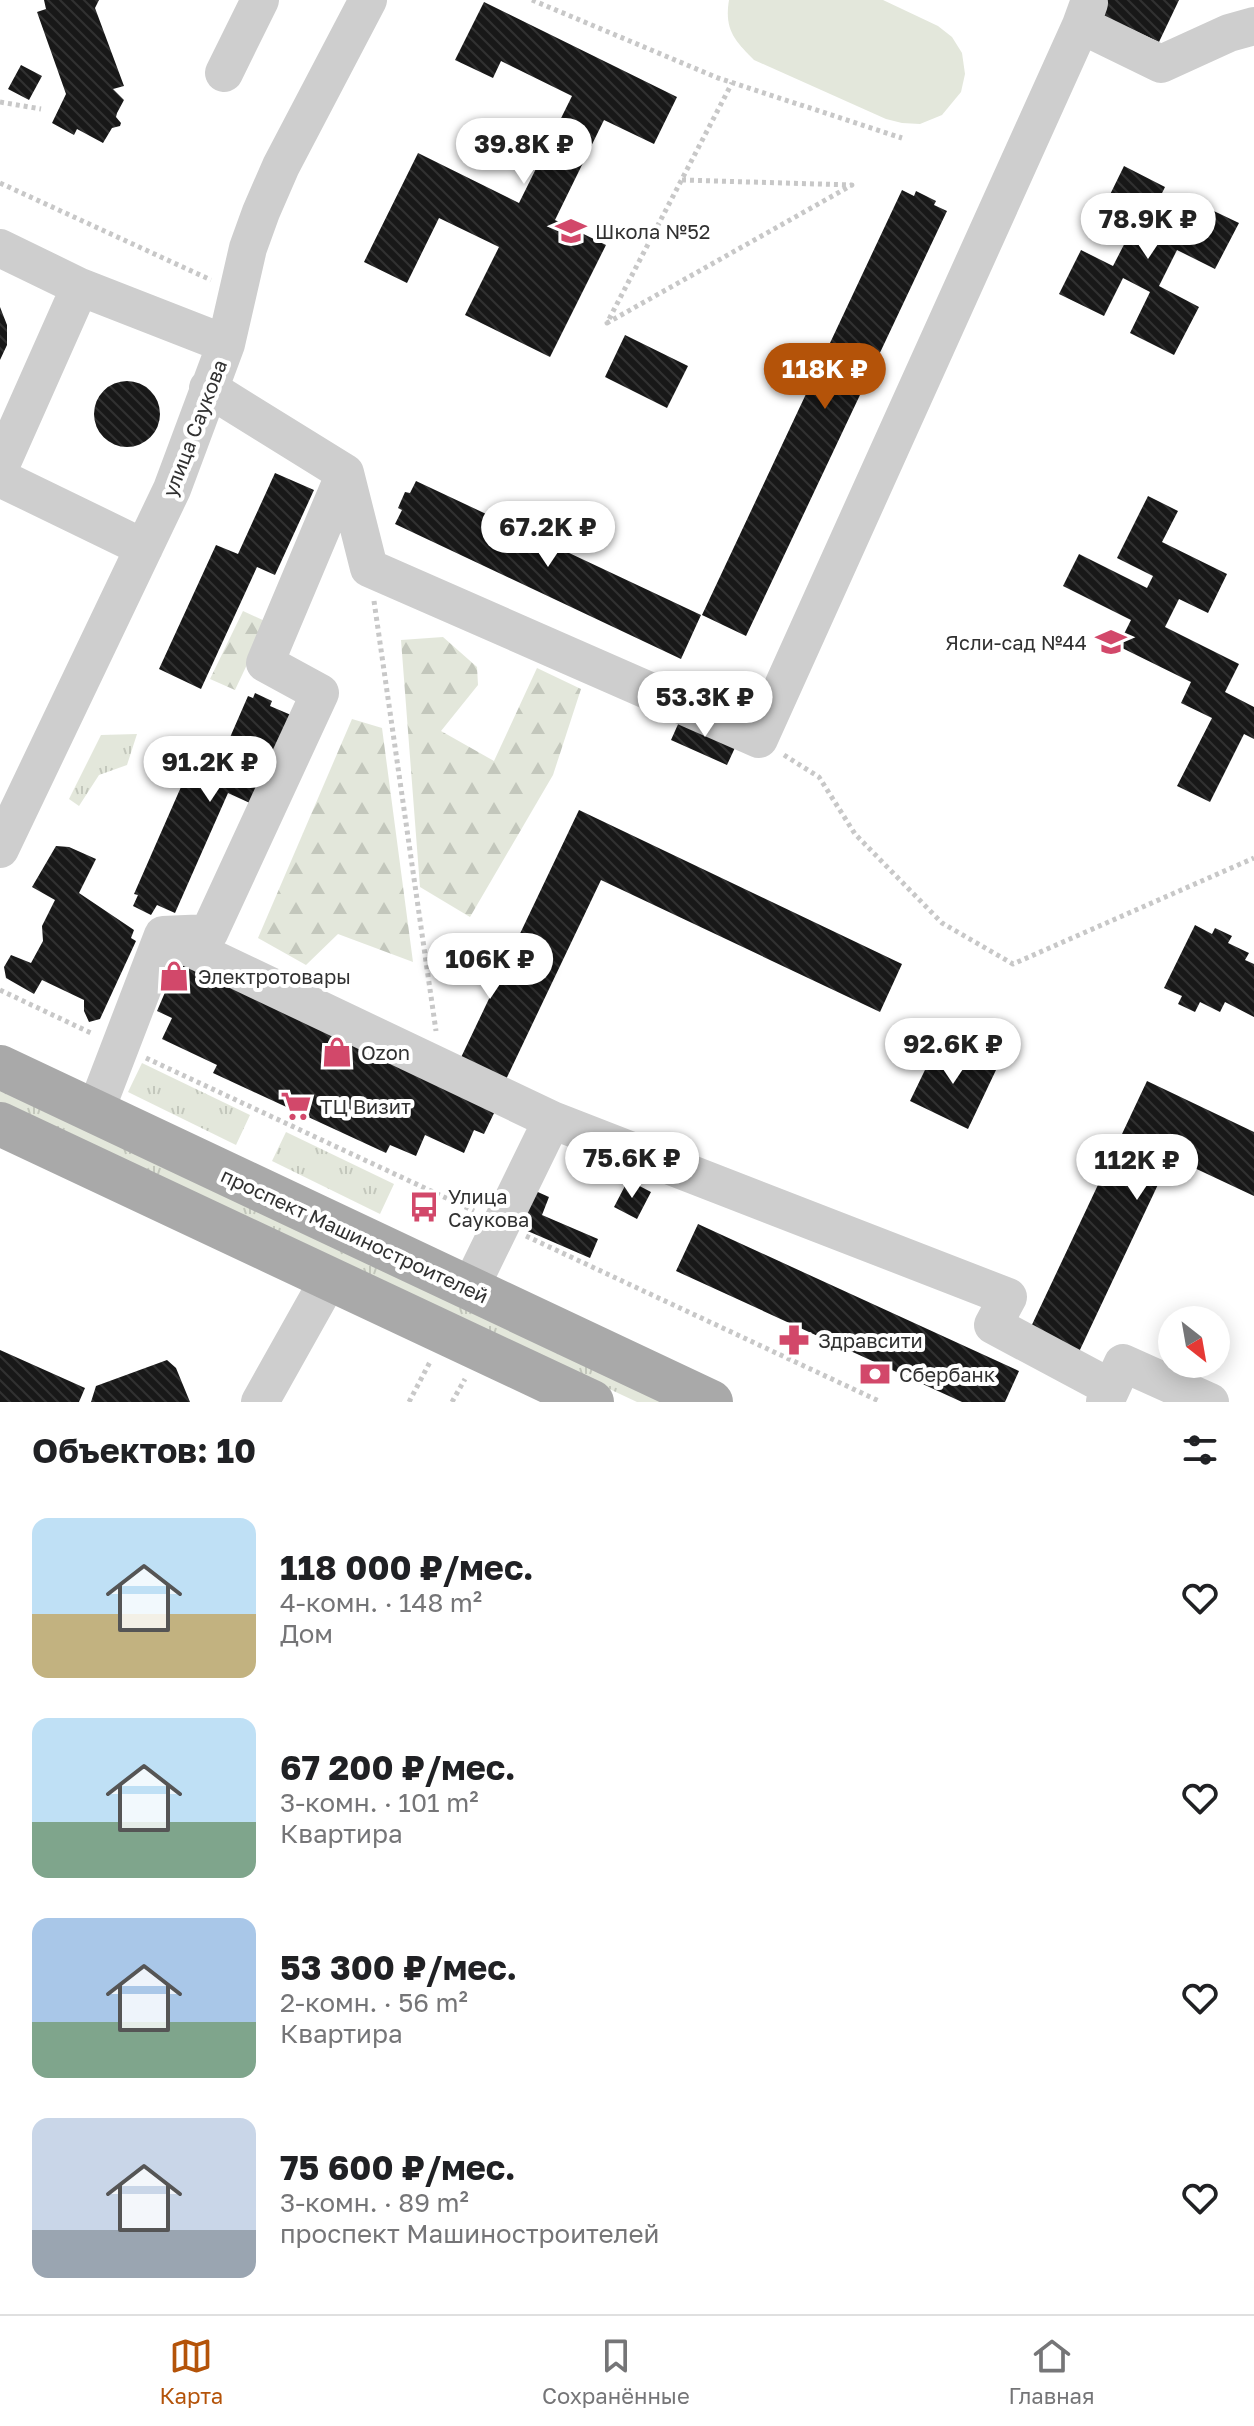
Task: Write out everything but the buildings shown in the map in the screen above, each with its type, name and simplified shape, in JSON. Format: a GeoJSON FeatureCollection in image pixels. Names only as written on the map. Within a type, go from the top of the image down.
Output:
{"type":"FeatureCollection","features":[{"type":"Feature","properties":{"kind":"main road","name":"проспект Машиностроителей"},"geometry":{"type":"LineString","coordinates":[[0,1067],[711,1402]]}},
{"type":"Feature","properties":{"kind":"main road"},"geometry":{"type":"LineString","coordinates":[[0,1124],[592,1402]]}},
{"type":"Feature","properties":{"kind":"street"},"geometry":{"type":"LineString","coordinates":[[224,73],[260,0]]}},
{"type":"Feature","properties":{"kind":"street","name":"улица Саукова"},"geometry":{"type":"LineString","coordinates":[[0,849],[172,489],[226,344],[248,248],[281,166],[368,0]]}},
{"type":"Feature","properties":{"kind":"street"},"geometry":{"type":"LineString","coordinates":[[208,388],[345,473],[369,568],[759,739],[1086,12],[1161,64],[1229,33],[1254,26]]}},
{"type":"Feature","properties":{"kind":"street"},"geometry":{"type":"LineString","coordinates":[[0,248],[80,287],[226,344]]}},
{"type":"Feature","properties":{"kind":"street"},"geometry":{"type":"LineString","coordinates":[[0,467],[80,287]]}},
{"type":"Feature","properties":{"kind":"street"},"geometry":{"type":"LineString","coordinates":[[163,935],[209,933],[320,693],[265,663],[345,473]]}},
{"type":"Feature","properties":{"kind":"street"},"geometry":{"type":"LineString","coordinates":[[0,478],[144,548]]}},
{"type":"Feature","properties":{"kind":"street"},"geometry":{"type":"LineString","coordinates":[[95,1112],[163,935]]}},
{"type":"Feature","properties":{"kind":"street"},"geometry":{"type":"LineString","coordinates":[[163,935],[552,1120],[1008,1297],[993,1325],[1108,1395],[1123,1363],[1210,1402]]}},
{"type":"Feature","properties":{"kind":"street"},"geometry":{"type":"LineString","coordinates":[[470,1288],[552,1120]]}},
{"type":"Feature","properties":{"kind":"street"},"geometry":{"type":"LineString","coordinates":[[260,1402],[329,1279]]}},
{"type":"Feature","properties":{"kind":"path"},"geometry":{"type":"LineString","coordinates":[[532,0],[732,83],[902,138]]}},
{"type":"Feature","properties":{"kind":"path"},"geometry":{"type":"LineString","coordinates":[[682,180],[852,185],[607,323],[732,83]]}},
{"type":"Feature","properties":{"kind":"path"},"geometry":{"type":"LineString","coordinates":[[0,102],[41,109]]}},
{"type":"Feature","properties":{"kind":"path"},"geometry":{"type":"LineString","coordinates":[[0,183],[238,292]]}},
{"type":"Feature","properties":{"kind":"path"},"geometry":{"type":"LineString","coordinates":[[369,568],[441,1068]]}},
{"type":"Feature","properties":{"kind":"path"},"geometry":{"type":"LineString","coordinates":[[759,739],[819,777],[855,834],[942,923],[1013,964],[1254,858]]}},
{"type":"Feature","properties":{"kind":"path"},"geometry":{"type":"LineString","coordinates":[[0,990],[881,1402]]}},
{"type":"Feature","properties":{"kind":"path"},"geometry":{"type":"LineString","coordinates":[[409,1402],[431,1358],[443,1364]]}},
{"type":"Feature","properties":{"kind":"path"},"geometry":{"type":"LineString","coordinates":[[452,1402],[468,1375],[456,1369]]}},
{"type":"Feature","properties":{"kind":"green space"},"geometry":{"type":"Polygon","coordinates":[[[729,0],[883,0],[938,26],[952,37],[962,53],[965,74],[961,92],[942,115],[920,124],[886,119],[754,60],[732,34],[728,19],[729,0]]]}},
{"type":"Feature","properties":{"kind":"green space"},"geometry":{"type":"Polygon","coordinates":[[[243,611],[267,622],[235,690],[210,679],[243,611]]]}},
{"type":"Feature","properties":{"kind":"green space"},"geometry":{"type":"Polygon","coordinates":[[[443,637],[477,667],[478,685],[441,731],[494,761],[537,668],[581,689],[553,775],[470,917],[420,887],[401,640],[443,637]]]}},
{"type":"Feature","properties":{"kind":"green space"},"geometry":{"type":"Polygon","coordinates":[[[352,719],[382,728],[413,962],[338,934],[306,965],[258,938],[352,719]]]}},
{"type":"Feature","properties":{"kind":"green space"},"geometry":{"type":"Polygon","coordinates":[[[137,734],[127,765],[99,775],[79,806],[69,799],[101,735],[137,734]]]}},
{"type":"Feature","properties":{"kind":"green space"},"geometry":{"type":"Polygon","coordinates":[[[142,1063],[250,1115],[236,1145],[128,1092],[142,1063]]]}},
{"type":"Feature","properties":{"kind":"green space"},"geometry":{"type":"Polygon","coordinates":[[[0,1089],[665,1402],[637,1402],[0,1103],[0,1089]]]}},
{"type":"Feature","properties":{"kind":"green space"},"geometry":{"type":"Polygon","coordinates":[[[286,1132],[394,1184],[380,1214],[272,1161],[286,1132]]]}},
{"type":"Feature","properties":{"kind":"place","name":"Школа №52"},"geometry":{"type":"Point","coordinates":[571,231]}},
{"type":"Feature","properties":{"kind":"place","name":"Ясли-сад №44"},"geometry":{"type":"Point","coordinates":[1111,642]}},
{"type":"Feature","properties":{"kind":"place","name":"Электротовары"},"geometry":{"type":"Point","coordinates":[174,976]}},
{"type":"Feature","properties":{"kind":"place","name":"Ozon"},"geometry":{"type":"Point","coordinates":[337,1052]}},
{"type":"Feature","properties":{"kind":"place","name":"ТЦ Визит"},"geometry":{"type":"Point","coordinates":[296,1106]}},
{"type":"Feature","properties":{"kind":"place","name":"Улица Саукова"},"geometry":{"type":"Point","coordinates":[424,1207]}},
{"type":"Feature","properties":{"kind":"place","name":"Здравсити"},"geometry":{"type":"Point","coordinates":[794,1340]}},
{"type":"Feature","properties":{"kind":"place","name":"Сбербанк"},"geometry":{"type":"Point","coordinates":[875,1374]}}]}
